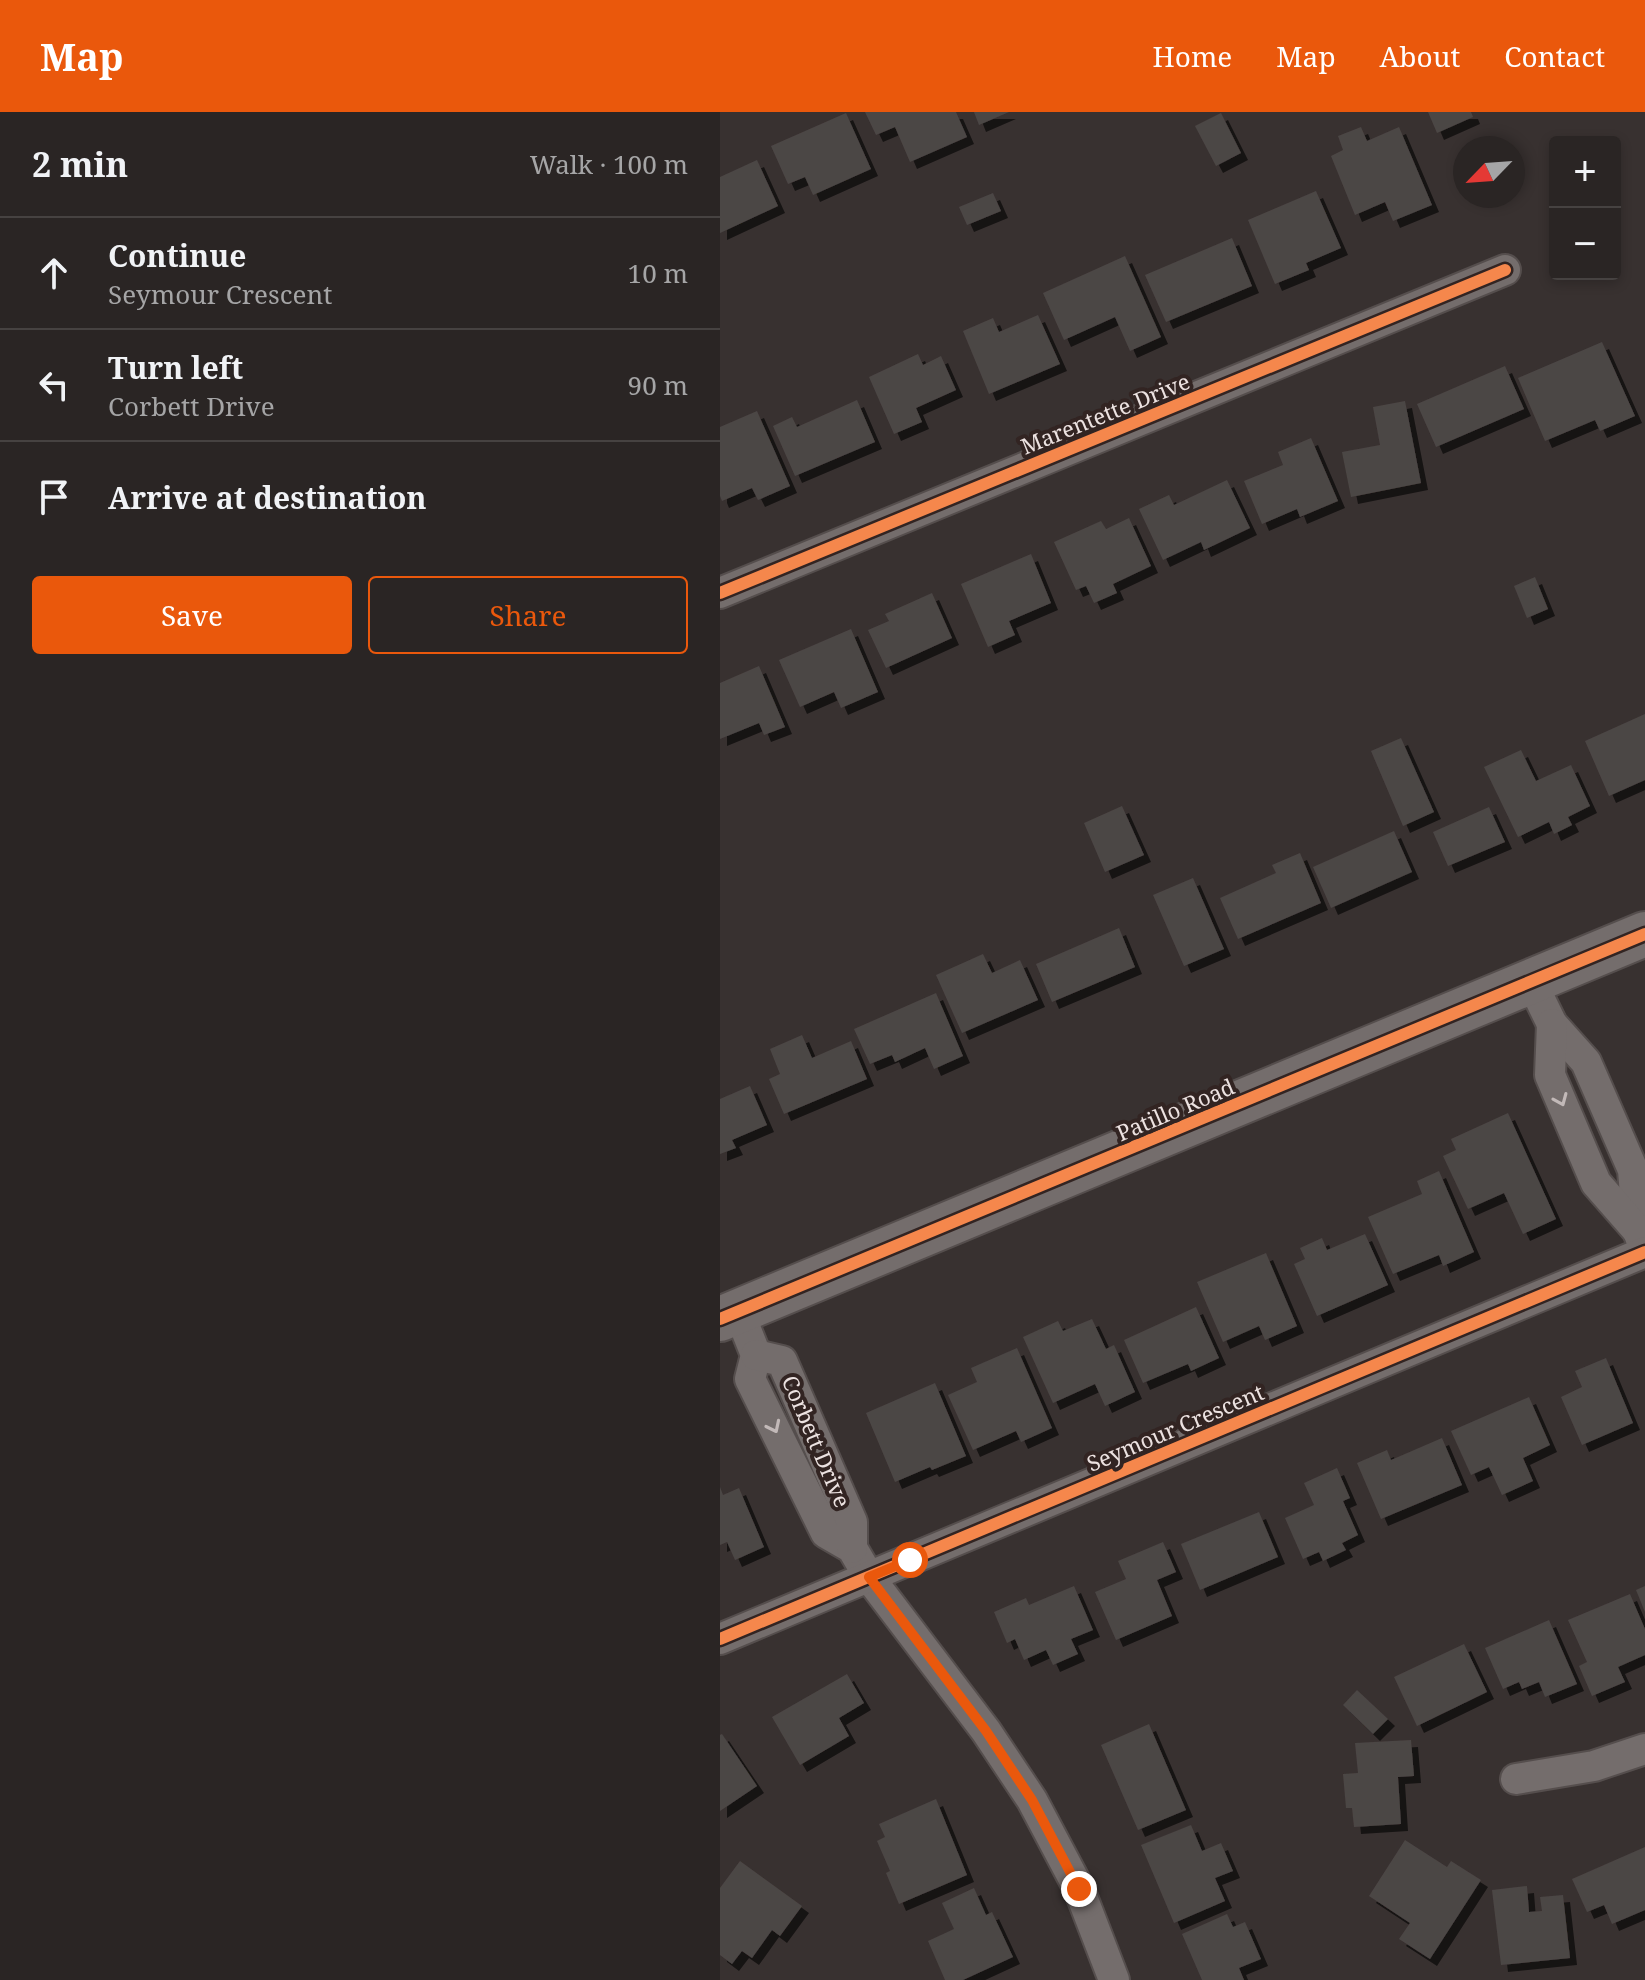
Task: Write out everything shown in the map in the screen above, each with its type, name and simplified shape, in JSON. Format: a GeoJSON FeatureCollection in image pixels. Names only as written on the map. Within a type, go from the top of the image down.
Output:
{"type":"FeatureCollection","features":[{"type":"Feature","properties":{"kind":"street","name":"Marentette Drive"},"geometry":{"type":"LineString","coordinates":[[720,593],[1505,270]]}},
{"type":"Feature","properties":{"kind":"street","name":"Patillo Road"},"geometry":{"type":"LineString","coordinates":[[729,1316],[1645,934]]}},
{"type":"Feature","properties":{"kind":"street"},"geometry":{"type":"LineString","coordinates":[[1532,983],[1552,1024],[1550,1075],[1596,1183],[1643,1244]]}},
{"type":"Feature","properties":{"kind":"street","name":"Seymour Crescent"},"geometry":{"type":"LineString","coordinates":[[720,1639],[1643,1244]]}},
{"type":"Feature","properties":{"kind":"street","name":"Corbett Drive"},"geometry":{"type":"LineString","coordinates":[[729,1316],[756,1355],[750,1379],[826,1533],[852,1548],[869,1577],[986,1731],[1032,1800],[1079,1889],[1114,1980]]}},
{"type":"Feature","properties":{"kind":"street"},"geometry":{"type":"LineString","coordinates":[[1516,1779],[1594,1766],[1645,1749]]}},
{"type":"Feature","properties":{"kind":"building"},"geometry":{"type":"Polygon","coordinates":[[[865,112],[956,112],[967,137],[910,162],[895,127],[876,135],[865,112]]]}},
{"type":"Feature","properties":{"kind":"building"},"geometry":{"type":"Polygon","coordinates":[[[974,112],[1009,112],[979,125],[974,112]]]}},
{"type":"Feature","properties":{"kind":"building"},"geometry":{"type":"Polygon","coordinates":[[[1428,112],[1471,112],[1473,117],[1437,133],[1428,112]]]}},
{"type":"Feature","properties":{"kind":"building"},"geometry":{"type":"Polygon","coordinates":[[[846,113],[871,169],[813,195],[805,177],[788,184],[771,146],[846,113]]]}},
{"type":"Feature","properties":{"kind":"building"},"geometry":{"type":"Polygon","coordinates":[[[1221,113],[1241,153],[1216,166],[1195,126],[1221,113]]]}},
{"type":"Feature","properties":{"kind":"building"},"geometry":{"type":"Polygon","coordinates":[[[1361,127],[1367,141],[1399,127],[1432,205],[1393,221],[1385,202],[1355,215],[1331,156],[1343,150],[1338,136],[1361,127]]]}},
{"type":"Feature","properties":{"kind":"building"},"geometry":{"type":"Polygon","coordinates":[[[757,160],[778,206],[720,233],[720,177],[757,160]]]}},
{"type":"Feature","properties":{"kind":"building"},"geometry":{"type":"Polygon","coordinates":[[[1316,191],[1341,248],[1306,263],[1309,270],[1275,284],[1248,220],[1316,191]]]}},
{"type":"Feature","properties":{"kind":"building"},"geometry":{"type":"Polygon","coordinates":[[[993,193],[1001,211],[967,225],[959,207],[993,193]]]}},
{"type":"Feature","properties":{"kind":"building"},"geometry":{"type":"Polygon","coordinates":[[[1232,238],[1252,286],[1166,322],[1145,275],[1232,238]]]}},
{"type":"Feature","properties":{"kind":"building"},"geometry":{"type":"Polygon","coordinates":[[[1125,256],[1161,337],[1130,351],[1115,317],[1064,340],[1043,293],[1125,256]]]}},
{"type":"Feature","properties":{"kind":"building"},"geometry":{"type":"Polygon","coordinates":[[[1038,315],[1060,364],[989,394],[963,331],[993,318],[999,332],[1038,315]]]}},
{"type":"Feature","properties":{"kind":"building"},"geometry":{"type":"Polygon","coordinates":[[[1602,342],[1635,416],[1600,431],[1595,420],[1545,441],[1518,378],[1602,342]]]}},
{"type":"Feature","properties":{"kind":"building"},"geometry":{"type":"Polygon","coordinates":[[[918,354],[923,365],[941,356],[956,390],[916,408],[922,422],[894,434],[869,377],[918,354]]]}},
{"type":"Feature","properties":{"kind":"building"},"geometry":{"type":"Polygon","coordinates":[[[1505,366],[1524,409],[1436,447],[1417,404],[1505,366]]]}},
{"type":"Feature","properties":{"kind":"building"},"geometry":{"type":"Polygon","coordinates":[[[857,400],[875,442],[795,476],[773,426],[792,417],[797,427],[857,400]]]}},
{"type":"Feature","properties":{"kind":"building"},"geometry":{"type":"Polygon","coordinates":[[[1405,401],[1421,483],[1351,497],[1342,452],[1380,445],[1373,407],[1405,401]]]}},
{"type":"Feature","properties":{"kind":"building"},"geometry":{"type":"Polygon","coordinates":[[[757,411],[790,486],[758,500],[752,488],[722,501],[720,427],[757,411]]]}},
{"type":"Feature","properties":{"kind":"building"},"geometry":{"type":"Polygon","coordinates":[[[1311,438],[1338,501],[1300,517],[1297,509],[1262,524],[1244,481],[1283,465],[1278,452],[1311,438]]]}},
{"type":"Feature","properties":{"kind":"building"},"geometry":{"type":"Polygon","coordinates":[[[1227,480],[1250,528],[1204,550],[1201,542],[1163,560],[1139,509],[1169,495],[1174,505],[1227,480]]]}},
{"type":"Feature","properties":{"kind":"building"},"geometry":{"type":"Polygon","coordinates":[[[1129,518],[1151,566],[1113,584],[1117,593],[1094,603],[1086,586],[1076,590],[1054,542],[1101,521],[1106,529],[1129,518]]]}},
{"type":"Feature","properties":{"kind":"building"},"geometry":{"type":"Polygon","coordinates":[[[1031,554],[1051,603],[1009,621],[1015,635],[988,647],[961,584],[1031,554]]]}},
{"type":"Feature","properties":{"kind":"building"},"geometry":{"type":"Polygon","coordinates":[[[1535,577],[1548,609],[1527,618],[1514,586],[1535,577]]]}},
{"type":"Feature","properties":{"kind":"building"},"geometry":{"type":"Polygon","coordinates":[[[932,593],[952,638],[886,668],[868,630],[889,621],[885,614],[932,593]]]}},
{"type":"Feature","properties":{"kind":"building"},"geometry":{"type":"Polygon","coordinates":[[[851,629],[878,692],[841,708],[834,692],[800,707],[779,660],[851,629]]]}},
{"type":"Feature","properties":{"kind":"building"},"geometry":{"type":"Polygon","coordinates":[[[759,666],[785,727],[764,735],[759,723],[720,739],[720,683],[759,666]]]}},
{"type":"Feature","properties":{"kind":"building"},"geometry":{"type":"Polygon","coordinates":[[[1645,714],[1645,780],[1609,796],[1585,741],[1645,714]]]}},
{"type":"Feature","properties":{"kind":"building"},"geometry":{"type":"Polygon","coordinates":[[[1401,738],[1434,812],[1403,826],[1371,751],[1401,738]]]}},
{"type":"Feature","properties":{"kind":"building"},"geometry":{"type":"Polygon","coordinates":[[[1521,750],[1536,781],[1571,765],[1590,806],[1568,817],[1572,825],[1554,834],[1549,822],[1518,837],[1484,767],[1521,750]]]}},
{"type":"Feature","properties":{"kind":"building"},"geometry":{"type":"Polygon","coordinates":[[[1122,806],[1144,855],[1105,872],[1084,823],[1122,806]]]}},
{"type":"Feature","properties":{"kind":"building"},"geometry":{"type":"Polygon","coordinates":[[[1489,807],[1505,842],[1448,866],[1433,832],[1489,807]]]}},
{"type":"Feature","properties":{"kind":"building"},"geometry":{"type":"Polygon","coordinates":[[[1394,831],[1412,872],[1331,908],[1313,867],[1394,831]]]}},
{"type":"Feature","properties":{"kind":"building"},"geometry":{"type":"Polygon","coordinates":[[[1300,853],[1321,903],[1238,939],[1220,898],[1276,873],[1272,865],[1300,853]]]}},
{"type":"Feature","properties":{"kind":"building"},"geometry":{"type":"Polygon","coordinates":[[[1193,878],[1224,949],[1184,966],[1153,895],[1193,878]]]}},
{"type":"Feature","properties":{"kind":"building"},"geometry":{"type":"Polygon","coordinates":[[[1119,928],[1135,967],[1052,1002],[1036,964],[1119,928]]]}},
{"type":"Feature","properties":{"kind":"building"},"geometry":{"type":"Polygon","coordinates":[[[983,954],[992,973],[1020,960],[1038,1000],[962,1033],[936,975],[983,954]]]}},
{"type":"Feature","properties":{"kind":"building"},"geometry":{"type":"Polygon","coordinates":[[[936,993],[963,1056],[934,1069],[925,1048],[895,1062],[892,1055],[870,1064],[854,1029],[936,993]]]}},
{"type":"Feature","properties":{"kind":"building"},"geometry":{"type":"Polygon","coordinates":[[[802,1035],[812,1058],[851,1041],[867,1079],[784,1114],[769,1079],[780,1074],[770,1049],[802,1035]]]}},
{"type":"Feature","properties":{"kind":"building"},"geometry":{"type":"Polygon","coordinates":[[[750,1086],[767,1125],[732,1140],[736,1148],[720,1154],[720,1099],[750,1086]]]}},
{"type":"Feature","properties":{"kind":"building"},"geometry":{"type":"Polygon","coordinates":[[[1508,1113],[1556,1219],[1523,1234],[1504,1193],[1468,1209],[1443,1156],[1456,1150],[1451,1139],[1508,1113]]]}},
{"type":"Feature","properties":{"kind":"building"},"geometry":{"type":"Polygon","coordinates":[[[1439,1171],[1474,1252],[1443,1266],[1439,1255],[1393,1274],[1368,1217],[1422,1194],[1417,1181],[1439,1171]]]}},
{"type":"Feature","properties":{"kind":"building"},"geometry":{"type":"Polygon","coordinates":[[[1365,1234],[1388,1285],[1317,1316],[1294,1264],[1305,1259],[1300,1248],[1322,1238],[1327,1250],[1365,1234]]]}},
{"type":"Feature","properties":{"kind":"building"},"geometry":{"type":"Polygon","coordinates":[[[1266,1253],[1297,1326],[1265,1340],[1259,1326],[1223,1342],[1197,1282],[1266,1253]]]}},
{"type":"Feature","properties":{"kind":"building"},"geometry":{"type":"Polygon","coordinates":[[[1196,1307],[1219,1358],[1191,1371],[1188,1364],[1143,1383],[1124,1340],[1196,1307]]]}},
{"type":"Feature","properties":{"kind":"building"},"geometry":{"type":"Polygon","coordinates":[[[1092,1319],[1106,1349],[1114,1345],[1135,1392],[1105,1406],[1095,1384],[1053,1403],[1023,1337],[1058,1321],[1063,1331],[1092,1319]]]}},
{"type":"Feature","properties":{"kind":"building"},"geometry":{"type":"Polygon","coordinates":[[[1017,1348],[1052,1428],[1021,1442],[1016,1431],[973,1450],[948,1395],[977,1382],[971,1368],[1017,1348]]]}},
{"type":"Feature","properties":{"kind":"building"},"geometry":{"type":"Polygon","coordinates":[[[1606,1358],[1633,1423],[1582,1445],[1561,1397],[1582,1387],[1575,1371],[1606,1358]]]}},
{"type":"Feature","properties":{"kind":"building"},"geometry":{"type":"Polygon","coordinates":[[[935,1383],[966,1456],[895,1482],[866,1413],[935,1383]]]}},
{"type":"Feature","properties":{"kind":"building"},"geometry":{"type":"Polygon","coordinates":[[[1529,1397],[1550,1445],[1523,1458],[1533,1481],[1502,1495],[1489,1467],[1471,1475],[1451,1431],[1529,1397]]]}},
{"type":"Feature","properties":{"kind":"building"},"geometry":{"type":"Polygon","coordinates":[[[1442,1438],[1462,1485],[1381,1519],[1357,1463],[1387,1450],[1391,1460],[1442,1438]]]}},
{"type":"Feature","properties":{"kind":"building"},"geometry":{"type":"Polygon","coordinates":[[[1337,1468],[1350,1498],[1343,1501],[1358,1535],[1342,1543],[1346,1550],[1323,1561],[1319,1552],[1303,1559],[1285,1518],[1314,1505],[1304,1483],[1337,1468]]]}},
{"type":"Feature","properties":{"kind":"building"},"geometry":{"type":"Polygon","coordinates":[[[720,1487],[723,1495],[739,1488],[764,1547],[735,1560],[727,1542],[720,1545],[720,1487]]]}},
{"type":"Feature","properties":{"kind":"building"},"geometry":{"type":"Polygon","coordinates":[[[1259,1512],[1278,1557],[1200,1590],[1181,1544],[1259,1512]]]}},
{"type":"Feature","properties":{"kind":"building"},"geometry":{"type":"Polygon","coordinates":[[[1163,1542],[1176,1572],[1157,1580],[1172,1616],[1116,1640],[1095,1592],[1126,1579],[1118,1561],[1163,1542]]]}},
{"type":"Feature","properties":{"kind":"building"},"geometry":{"type":"Polygon","coordinates":[[[1074,1586],[1093,1630],[1071,1639],[1078,1654],[1053,1665],[1046,1650],[1024,1660],[1015,1639],[1007,1643],[994,1612],[1026,1598],[1029,1605],[1074,1586]]]}},
{"type":"Feature","properties":{"kind":"building"},"geometry":{"type":"Polygon","coordinates":[[[1645,1586],[1645,1612],[1636,1590],[1645,1586]]]}},
{"type":"Feature","properties":{"kind":"building"},"geometry":{"type":"Polygon","coordinates":[[[1630,1594],[1645,1629],[1645,1655],[1618,1667],[1625,1682],[1592,1696],[1579,1666],[1587,1662],[1568,1620],[1630,1594]]]}},
{"type":"Feature","properties":{"kind":"building"},"geometry":{"type":"Polygon","coordinates":[[[1549,1620],[1577,1684],[1545,1697],[1539,1682],[1522,1689],[1519,1682],[1503,1689],[1485,1648],[1549,1620]]]}},
{"type":"Feature","properties":{"kind":"building"},"geometry":{"type":"Polygon","coordinates":[[[1464,1644],[1487,1692],[1417,1726],[1394,1677],[1464,1644]]]}},
{"type":"Feature","properties":{"kind":"building"},"geometry":{"type":"Polygon","coordinates":[[[847,1674],[864,1703],[839,1718],[849,1736],[800,1765],[772,1717],[847,1674]]]}},
{"type":"Feature","properties":{"kind":"building"},"geometry":{"type":"Polygon","coordinates":[[[1357,1690],[1388,1719],[1373,1734],[1343,1705],[1357,1690]]]}},
{"type":"Feature","properties":{"kind":"building"},"geometry":{"type":"Polygon","coordinates":[[[1149,1724],[1186,1810],[1138,1830],[1101,1745],[1149,1724]]]}},
{"type":"Feature","properties":{"kind":"building"},"geometry":{"type":"Polygon","coordinates":[[[720,1735],[757,1786],[720,1811],[720,1735]]]}},
{"type":"Feature","properties":{"kind":"building"},"geometry":{"type":"Polygon","coordinates":[[[1411,1740],[1414,1776],[1398,1777],[1401,1824],[1354,1827],[1352,1808],[1346,1808],[1343,1774],[1358,1773],[1355,1743],[1411,1740]]]}},
{"type":"Feature","properties":{"kind":"building"},"geometry":{"type":"Polygon","coordinates":[[[936,1799],[967,1875],[899,1904],[877,1841],[885,1837],[879,1824],[936,1799]]]}},
{"type":"Feature","properties":{"kind":"building"},"geometry":{"type":"Polygon","coordinates":[[[1191,1825],[1202,1851],[1221,1843],[1233,1871],[1215,1878],[1225,1901],[1174,1923],[1141,1845],[1191,1825]]]}},
{"type":"Feature","properties":{"kind":"building"},"geometry":{"type":"Polygon","coordinates":[[[1405,1840],[1447,1867],[1451,1861],[1481,1880],[1430,1959],[1399,1939],[1410,1923],[1369,1896],[1405,1840]]]}},
{"type":"Feature","properties":{"kind":"building"},"geometry":{"type":"Polygon","coordinates":[[[1645,1847],[1645,1910],[1612,1924],[1604,1905],[1587,1912],[1572,1879],[1645,1847]]]}},
{"type":"Feature","properties":{"kind":"building"},"geometry":{"type":"Polygon","coordinates":[[[740,1861],[802,1906],[780,1936],[772,1930],[752,1958],[742,1951],[732,1964],[720,1955],[720,1888],[740,1861]]]}},
{"type":"Feature","properties":{"kind":"building"},"geometry":{"type":"Polygon","coordinates":[[[1527,1886],[1529,1912],[1542,1911],[1540,1897],[1563,1895],[1570,1958],[1501,1965],[1492,1890],[1527,1886]]]}},
{"type":"Feature","properties":{"kind":"building"},"geometry":{"type":"Polygon","coordinates":[[[974,1888],[986,1915],[992,1912],[1013,1957],[963,1980],[945,1980],[928,1941],[954,1929],[942,1903],[974,1888]]]}},
{"type":"Feature","properties":{"kind":"building"},"geometry":{"type":"Polygon","coordinates":[[[1227,1914],[1233,1927],[1245,1922],[1261,1959],[1239,1968],[1244,1980],[1202,1980],[1182,1934],[1227,1914]]]}},
{"type":"Feature","properties":{"kind":"cycle path"},"geometry":{"type":"LineString","coordinates":[[720,593],[1505,270]]}},
{"type":"Feature","properties":{"kind":"cycle path"},"geometry":{"type":"LineString","coordinates":[[720,1319],[1645,934]]}},
{"type":"Feature","properties":{"kind":"cycle path"},"geometry":{"type":"LineString","coordinates":[[720,1639],[1645,1252]]}},
{"type":"Feature","properties":{"kind":"route"},"geometry":{"type":"LineString","coordinates":[[910,1560],[869,1577],[986,1731],[1032,1800],[1079,1889]]}}]}
